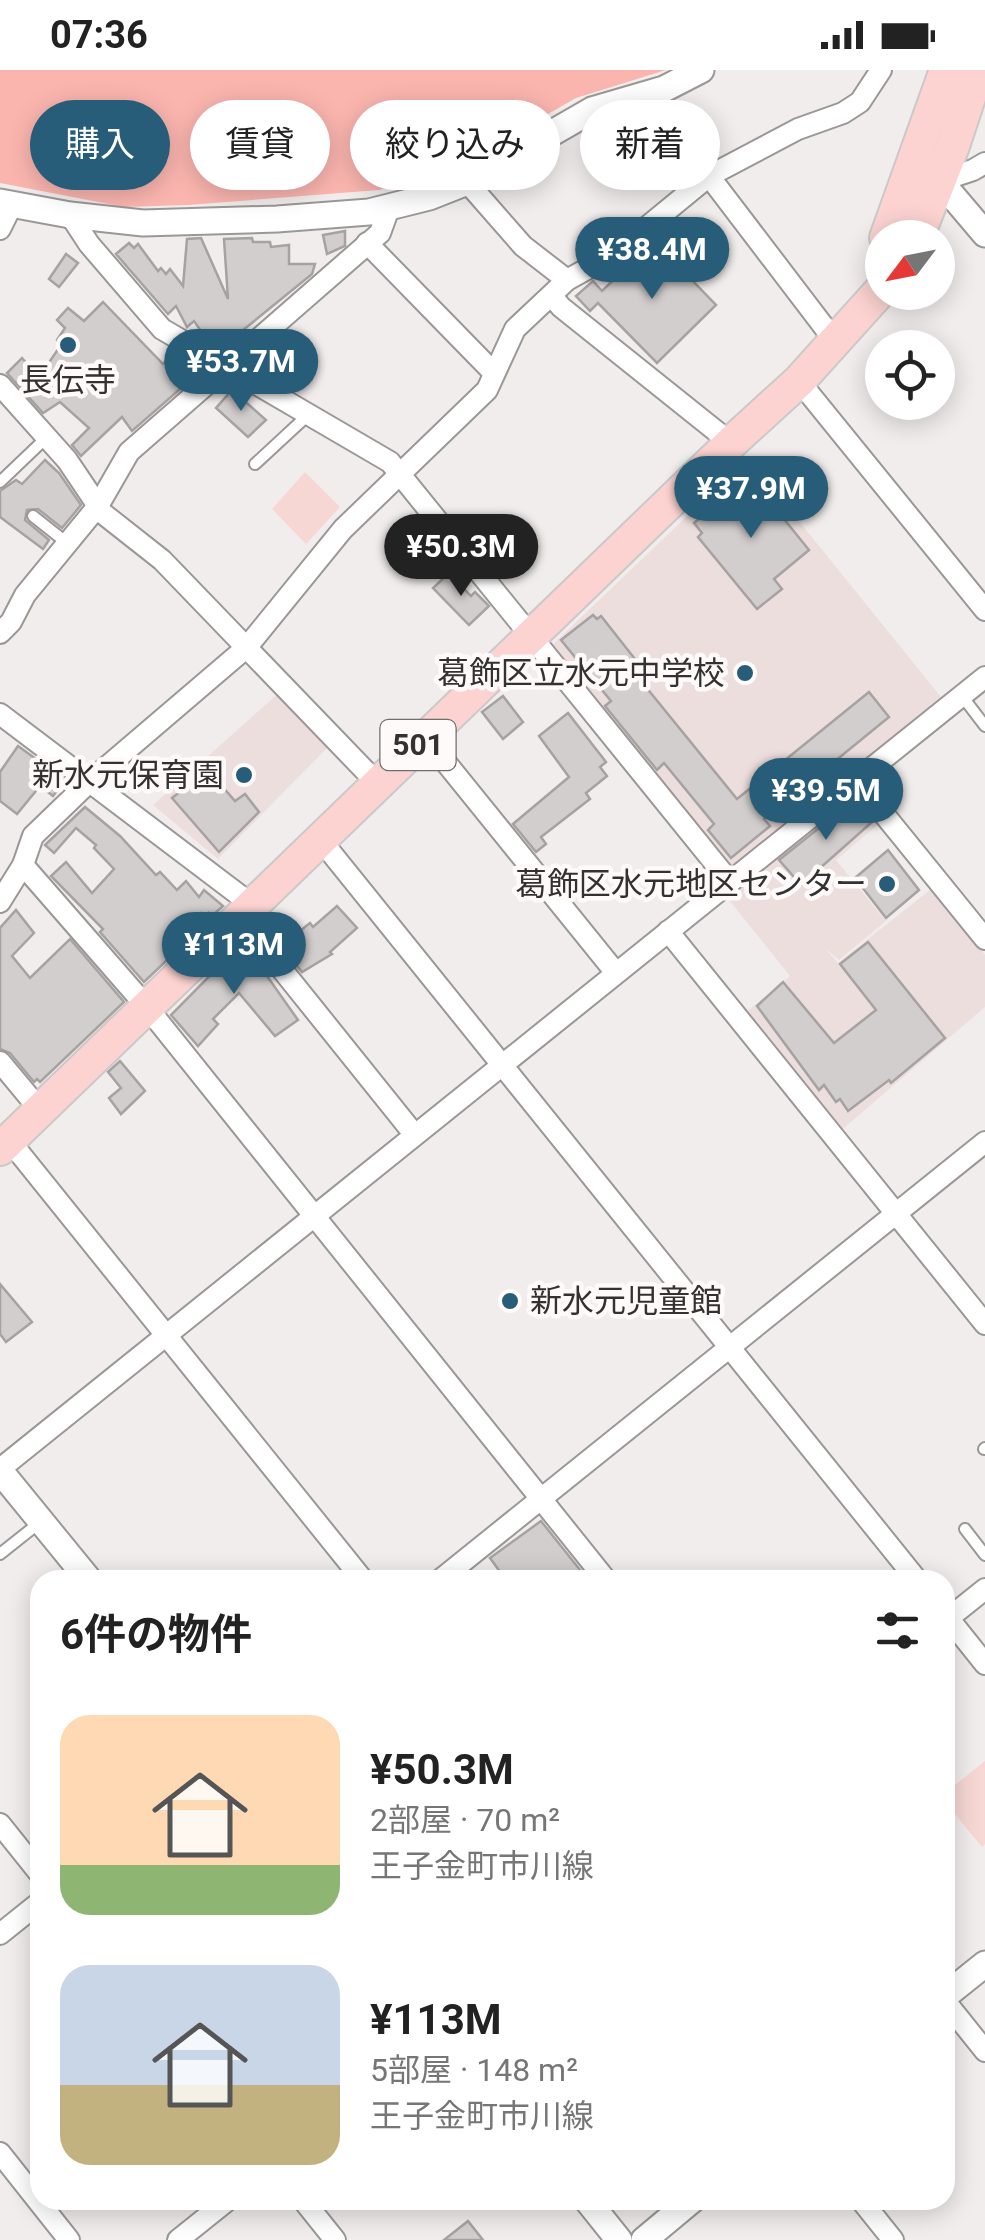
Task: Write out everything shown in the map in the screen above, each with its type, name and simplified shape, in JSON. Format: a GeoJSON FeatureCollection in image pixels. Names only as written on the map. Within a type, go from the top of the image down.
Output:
{"type":"FeatureCollection","features":[{"type":"Feature","properties":{"kind":"main road"},"geometry":{"type":"LineString","coordinates":[[919,220],[946,70]]}},
{"type":"Feature","properties":{"kind":"main road"},"geometry":{"type":"LineString","coordinates":[[898,220],[926,176],[978,70]]}},
{"type":"Feature","properties":{"kind":"main road","name":"501"},"geometry":{"type":"LineString","coordinates":[[834,340],[865,285]]}},
{"type":"Feature","properties":{"kind":"main road","name":"501"},"geometry":{"type":"LineString","coordinates":[[4,1144],[799,381],[865,307]]}},
{"type":"Feature","properties":{"kind":"street"},"geometry":{"type":"LineString","coordinates":[[560,128],[592,110],[664,89],[701,70]]}},
{"type":"Feature","properties":{"kind":"street"},"geometry":{"type":"LineString","coordinates":[[720,170],[798,130],[843,113],[860,102],[881,70]]}},
{"type":"Feature","properties":{"kind":"street"},"geometry":{"type":"LineString","coordinates":[[926,176],[973,170],[985,162]]}},
{"type":"Feature","properties":{"kind":"street"},"geometry":{"type":"LineString","coordinates":[[926,176],[985,234]]}},
{"type":"Feature","properties":{"kind":"street"},"geometry":{"type":"LineString","coordinates":[[0,229],[6,203],[143,223],[278,219],[389,208],[447,190]]}},
{"type":"Feature","properties":{"kind":"street"},"geometry":{"type":"LineString","coordinates":[[474,190],[560,288],[561,307],[731,443]]}},
{"type":"Feature","properties":{"kind":"street"},"geometry":{"type":"LineString","coordinates":[[0,902],[22,865],[32,836],[246,646],[343,529],[487,390],[516,328],[560,288],[614,254],[692,190]]}},
{"type":"Feature","properties":{"kind":"street"},"geometry":{"type":"LineString","coordinates":[[720,190],[834,340]]}},
{"type":"Feature","properties":{"kind":"street"},"geometry":{"type":"LineString","coordinates":[[4,622],[97,507],[129,452],[380,232],[389,208]]}},
{"type":"Feature","properties":{"kind":"street"},"geometry":{"type":"LineString","coordinates":[[70,215],[89,244],[162,330],[390,462],[730,882]]}},
{"type":"Feature","properties":{"kind":"street"},"geometry":{"type":"LineString","coordinates":[[366,243],[494,373]]}},
{"type":"Feature","properties":{"kind":"street"},"geometry":{"type":"LineString","coordinates":[[799,381],[985,610]]}},
{"type":"Feature","properties":{"kind":"street"},"geometry":{"type":"LineString","coordinates":[[0,385],[68,460],[97,507],[162,560],[378,784]]}},
{"type":"Feature","properties":{"kind":"street"},"geometry":{"type":"LineString","coordinates":[[80,1570],[0,1470],[985,678]]}},
{"type":"Feature","properties":{"kind":"street"},"geometry":{"type":"LineString","coordinates":[[0,714],[90,782],[245,910],[414,1134]]}},
{"type":"Feature","properties":{"kind":"street"},"geometry":{"type":"LineString","coordinates":[[426,738],[616,974]]}},
{"type":"Feature","properties":{"kind":"street"},"geometry":{"type":"LineString","coordinates":[[857,781],[985,939]]}},
{"type":"Feature","properties":{"kind":"street"},"geometry":{"type":"LineString","coordinates":[[320,839],[910,1570]]}},
{"type":"Feature","properties":{"kind":"street"},"geometry":{"type":"LineString","coordinates":[[22,865],[146,1006],[598,1570]]}},
{"type":"Feature","properties":{"kind":"street"},"geometry":{"type":"LineString","coordinates":[[668,932],[985,1324]]}},
{"type":"Feature","properties":{"kind":"street"},"geometry":{"type":"LineString","coordinates":[[0,1062],[40,1110]]}},
{"type":"Feature","properties":{"kind":"street"},"geometry":{"type":"LineString","coordinates":[[453,1570],[985,1142]]}},
{"type":"Feature","properties":{"kind":"street"},"geometry":{"type":"LineString","coordinates":[[4,1144],[165,1334],[355,1570]]}},
{"type":"Feature","properties":{"kind":"street"},"geometry":{"type":"LineString","coordinates":[[955,1611],[985,1589]]}},
{"type":"Feature","properties":{"kind":"street"},"geometry":{"type":"LineString","coordinates":[[955,1629],[985,1664]]}},
{"type":"Feature","properties":{"kind":"street"},"geometry":{"type":"LineString","coordinates":[[0,1824],[30,1862]]}},
{"type":"Feature","properties":{"kind":"street"},"geometry":{"type":"LineString","coordinates":[[0,1934],[30,1910]]}},
{"type":"Feature","properties":{"kind":"street"},"geometry":{"type":"LineString","coordinates":[[955,1990],[985,1964]]}},
{"type":"Feature","properties":{"kind":"street"},"geometry":{"type":"LineString","coordinates":[[955,2011],[985,2051]]}},
{"type":"Feature","properties":{"kind":"street"},"geometry":{"type":"LineString","coordinates":[[0,2153],[30,2190]]}},
{"type":"Feature","properties":{"kind":"street"},"geometry":{"type":"LineString","coordinates":[[46,2210],[70,2240]]}},
{"type":"Feature","properties":{"kind":"street"},"geometry":{"type":"LineString","coordinates":[[178,2240],[216,2210]]}},
{"type":"Feature","properties":{"kind":"street"},"geometry":{"type":"LineString","coordinates":[[311,2210],[335,2240]]}},
{"type":"Feature","properties":{"kind":"street"},"geometry":{"type":"LineString","coordinates":[[595,2210],[619,2240]]}},
{"type":"Feature","properties":{"kind":"street"},"geometry":{"type":"LineString","coordinates":[[644,2240],[680,2210]]}},
{"type":"Feature","properties":{"kind":"street"},"geometry":{"type":"LineString","coordinates":[[868,2210],[892,2240]]}},
{"type":"Feature","properties":{"kind":"lane"},"geometry":{"type":"LineString","coordinates":[[255,464],[308,415]]}},
{"type":"Feature","properties":{"kind":"lane"},"geometry":{"type":"LineString","coordinates":[[0,482],[47,437]]}},
{"type":"Feature","properties":{"kind":"lane"},"geometry":{"type":"LineString","coordinates":[[33,516],[67,543]]}},
{"type":"Feature","properties":{"kind":"lane"},"geometry":{"type":"LineString","coordinates":[[962,696],[985,726]]}},
{"type":"Feature","properties":{"kind":"lane"},"geometry":{"type":"LineString","coordinates":[[0,1554],[42,1521]]}},
{"type":"Feature","properties":{"kind":"lane"},"geometry":{"type":"LineString","coordinates":[[964,1529],[985,1556]]}},
{"type":"Feature","properties":{"kind":"shaded area"},"geometry":{"type":"Polygon","coordinates":[[[0,70],[666,70],[576,98],[560,107],[560,100],[350,100],[350,190],[379,190],[188,205],[124,207],[36,190],[170,190],[170,100],[30,100],[30,189],[0,183],[0,70]]]}},
{"type":"Feature","properties":{"kind":"shaded area","name":"葛飾区立水元中学校"},"geometry":{"type":"Polygon","coordinates":[[[748,458],[941,697],[735,865],[724,864],[549,648],[748,458]]]}},
{"type":"Feature","properties":{"kind":"shaded area"},"geometry":{"type":"Polygon","coordinates":[[[305,472],[340,507],[306,544],[272,509],[305,472]]]}},
{"type":"Feature","properties":{"kind":"shaded area","name":"新水元保育園"},"geometry":{"type":"Polygon","coordinates":[[[281,691],[330,745],[218,859],[153,805],[281,691]]]}},
{"type":"Feature","properties":{"kind":"shaded area"},"geometry":{"type":"Polygon","coordinates":[[[855,787],[882,821],[836,860],[886,921],[839,960],[825,948],[838,963],[931,889],[985,955],[985,1007],[838,1133],[744,1014],[790,976],[725,895],[855,787]]]}},
{"type":"Feature","properties":{"kind":"shaded area"},"geometry":{"type":"Polygon","coordinates":[[[985,1761],[982,1847],[955,1814],[955,1785],[985,1761]]]}},
{"type":"Feature","properties":{"kind":"building"},"geometry":{"type":"Polygon","coordinates":[[[345,231],[345,246],[327,254],[323,235],[345,231]]]}},
{"type":"Feature","properties":{"kind":"building"},"geometry":{"type":"Polygon","coordinates":[[[201,238],[228,299],[224,239],[252,238],[253,242],[270,242],[271,247],[289,245],[289,264],[315,264],[312,274],[237,335],[239,338],[225,350],[210,335],[206,338],[194,321],[187,327],[176,306],[168,314],[116,254],[129,243],[134,248],[138,244],[158,271],[161,268],[166,274],[170,269],[183,286],[187,239],[201,238]]]}},
{"type":"Feature","properties":{"kind":"building"},"geometry":{"type":"Polygon","coordinates":[[[654,241],[716,305],[657,363],[598,303],[590,311],[576,296],[593,281],[602,291],[654,241]]]}},
{"type":"Feature","properties":{"kind":"building"},"geometry":{"type":"Polygon","coordinates":[[[66,254],[78,263],[59,287],[49,279],[66,254]]]}},
{"type":"Feature","properties":{"kind":"building"},"geometry":{"type":"Polygon","coordinates":[[[103,302],[163,364],[171,356],[195,376],[132,431],[122,417],[81,456],[72,445],[89,428],[60,402],[43,413],[7,373],[22,358],[39,377],[61,345],[57,340],[65,328],[57,320],[68,308],[84,321],[103,302]]]}},
{"type":"Feature","properties":{"kind":"building"},"geometry":{"type":"Polygon","coordinates":[[[232,390],[266,420],[248,437],[216,408],[232,390]]]}},
{"type":"Feature","properties":{"kind":"building"},"geometry":{"type":"Polygon","coordinates":[[[45,460],[81,505],[62,528],[38,509],[27,510],[25,520],[49,540],[43,549],[0,517],[0,491],[16,480],[22,484],[45,460]]]}},
{"type":"Feature","properties":{"kind":"building"},"geometry":{"type":"Polygon","coordinates":[[[750,477],[809,550],[774,579],[782,589],[757,609],[698,537],[702,533],[694,523],[750,477]]]}},
{"type":"Feature","properties":{"kind":"building"},"geometry":{"type":"Polygon","coordinates":[[[449,573],[471,596],[475,592],[489,606],[469,625],[433,588],[449,573]]]}},
{"type":"Feature","properties":{"kind":"building"},"geometry":{"type":"Polygon","coordinates":[[[593,615],[597,619],[601,616],[635,659],[628,665],[737,799],[869,692],[889,717],[764,819],[770,826],[731,858],[708,830],[714,824],[664,763],[657,770],[605,706],[611,701],[561,640],[593,615]]]}},
{"type":"Feature","properties":{"kind":"building"},"geometry":{"type":"Polygon","coordinates":[[[503,696],[523,722],[503,739],[482,712],[503,696]]]}},
{"type":"Feature","properties":{"kind":"building"},"geometry":{"type":"Polygon","coordinates":[[[568,713],[606,762],[600,767],[607,776],[586,793],[590,799],[541,837],[546,844],[536,852],[513,824],[569,777],[539,736],[568,713]]]}},
{"type":"Feature","properties":{"kind":"building"},"geometry":{"type":"Polygon","coordinates":[[[18,746],[65,780],[53,796],[40,786],[17,814],[0,801],[0,772],[18,746]]]}},
{"type":"Feature","properties":{"kind":"building"},"geometry":{"type":"Polygon","coordinates":[[[208,770],[235,801],[245,794],[259,812],[219,852],[172,798],[208,770]]]}},
{"type":"Feature","properties":{"kind":"building"},"geometry":{"type":"Polygon","coordinates":[[[854,800],[872,822],[801,885],[779,860],[854,800]]]}},
{"type":"Feature","properties":{"kind":"building"},"geometry":{"type":"Polygon","coordinates":[[[85,807],[120,836],[156,875],[160,872],[177,890],[186,881],[199,897],[204,890],[223,906],[207,918],[201,913],[178,937],[184,944],[144,982],[100,932],[103,929],[51,876],[66,862],[92,893],[114,869],[94,848],[96,845],[76,828],[54,853],[45,845],[85,807]]]}},
{"type":"Feature","properties":{"kind":"building","name":"葛飾区水元地区センター"},"geometry":{"type":"Polygon","coordinates":[[[888,850],[919,890],[886,918],[855,878],[888,850]]]}},
{"type":"Feature","properties":{"kind":"building"},"geometry":{"type":"Polygon","coordinates":[[[337,906],[357,928],[332,954],[302,972],[281,946],[310,923],[313,927],[337,906]]]}},
{"type":"Feature","properties":{"kind":"building"},"geometry":{"type":"Polygon","coordinates":[[[16,910],[34,933],[12,956],[30,978],[70,939],[124,1002],[40,1082],[34,1082],[10,1053],[0,1049],[0,928],[16,910]]]}},
{"type":"Feature","properties":{"kind":"building"},"geometry":{"type":"Polygon","coordinates":[[[243,942],[298,1020],[275,1036],[239,993],[213,1019],[218,1024],[198,1046],[171,1015],[243,942]]]}},
{"type":"Feature","properties":{"kind":"building"},"geometry":{"type":"Polygon","coordinates":[[[868,942],[945,1038],[891,1083],[889,1080],[848,1111],[824,1085],[819,1090],[757,1006],[783,982],[834,1043],[876,1010],[840,964],[868,942]]]}},
{"type":"Feature","properties":{"kind":"building"},"geometry":{"type":"Polygon","coordinates":[[[120,1061],[145,1091],[121,1114],[109,1098],[121,1088],[108,1072],[120,1061]]]}},
{"type":"Feature","properties":{"kind":"building"},"geometry":{"type":"Polygon","coordinates":[[[0,1284],[32,1322],[6,1342],[0,1334],[0,1284]]]}},
{"type":"Feature","properties":{"kind":"building"},"geometry":{"type":"Polygon","coordinates":[[[541,1521],[580,1570],[499,1570],[490,1558],[541,1521]]]}},
{"type":"Feature","properties":{"kind":"building"},"geometry":{"type":"Polygon","coordinates":[[[468,2221],[483,2240],[444,2240],[468,2221]]]}},
{"type":"Feature","properties":{"kind":"place","name":"長伝寺"},"geometry":{"type":"Point","coordinates":[68,345]}},
{"type":"Feature","properties":{"kind":"place","name":"葛飾区立水元中学校"},"geometry":{"type":"Point","coordinates":[745,673]}},
{"type":"Feature","properties":{"kind":"place","name":"新水元保育園"},"geometry":{"type":"Point","coordinates":[244,775]}},
{"type":"Feature","properties":{"kind":"place","name":"葛飾区水元地区センター"},"geometry":{"type":"Point","coordinates":[887,884]}},
{"type":"Feature","properties":{"kind":"place","name":"新水元児童館"},"geometry":{"type":"Point","coordinates":[510,1301]}}]}
